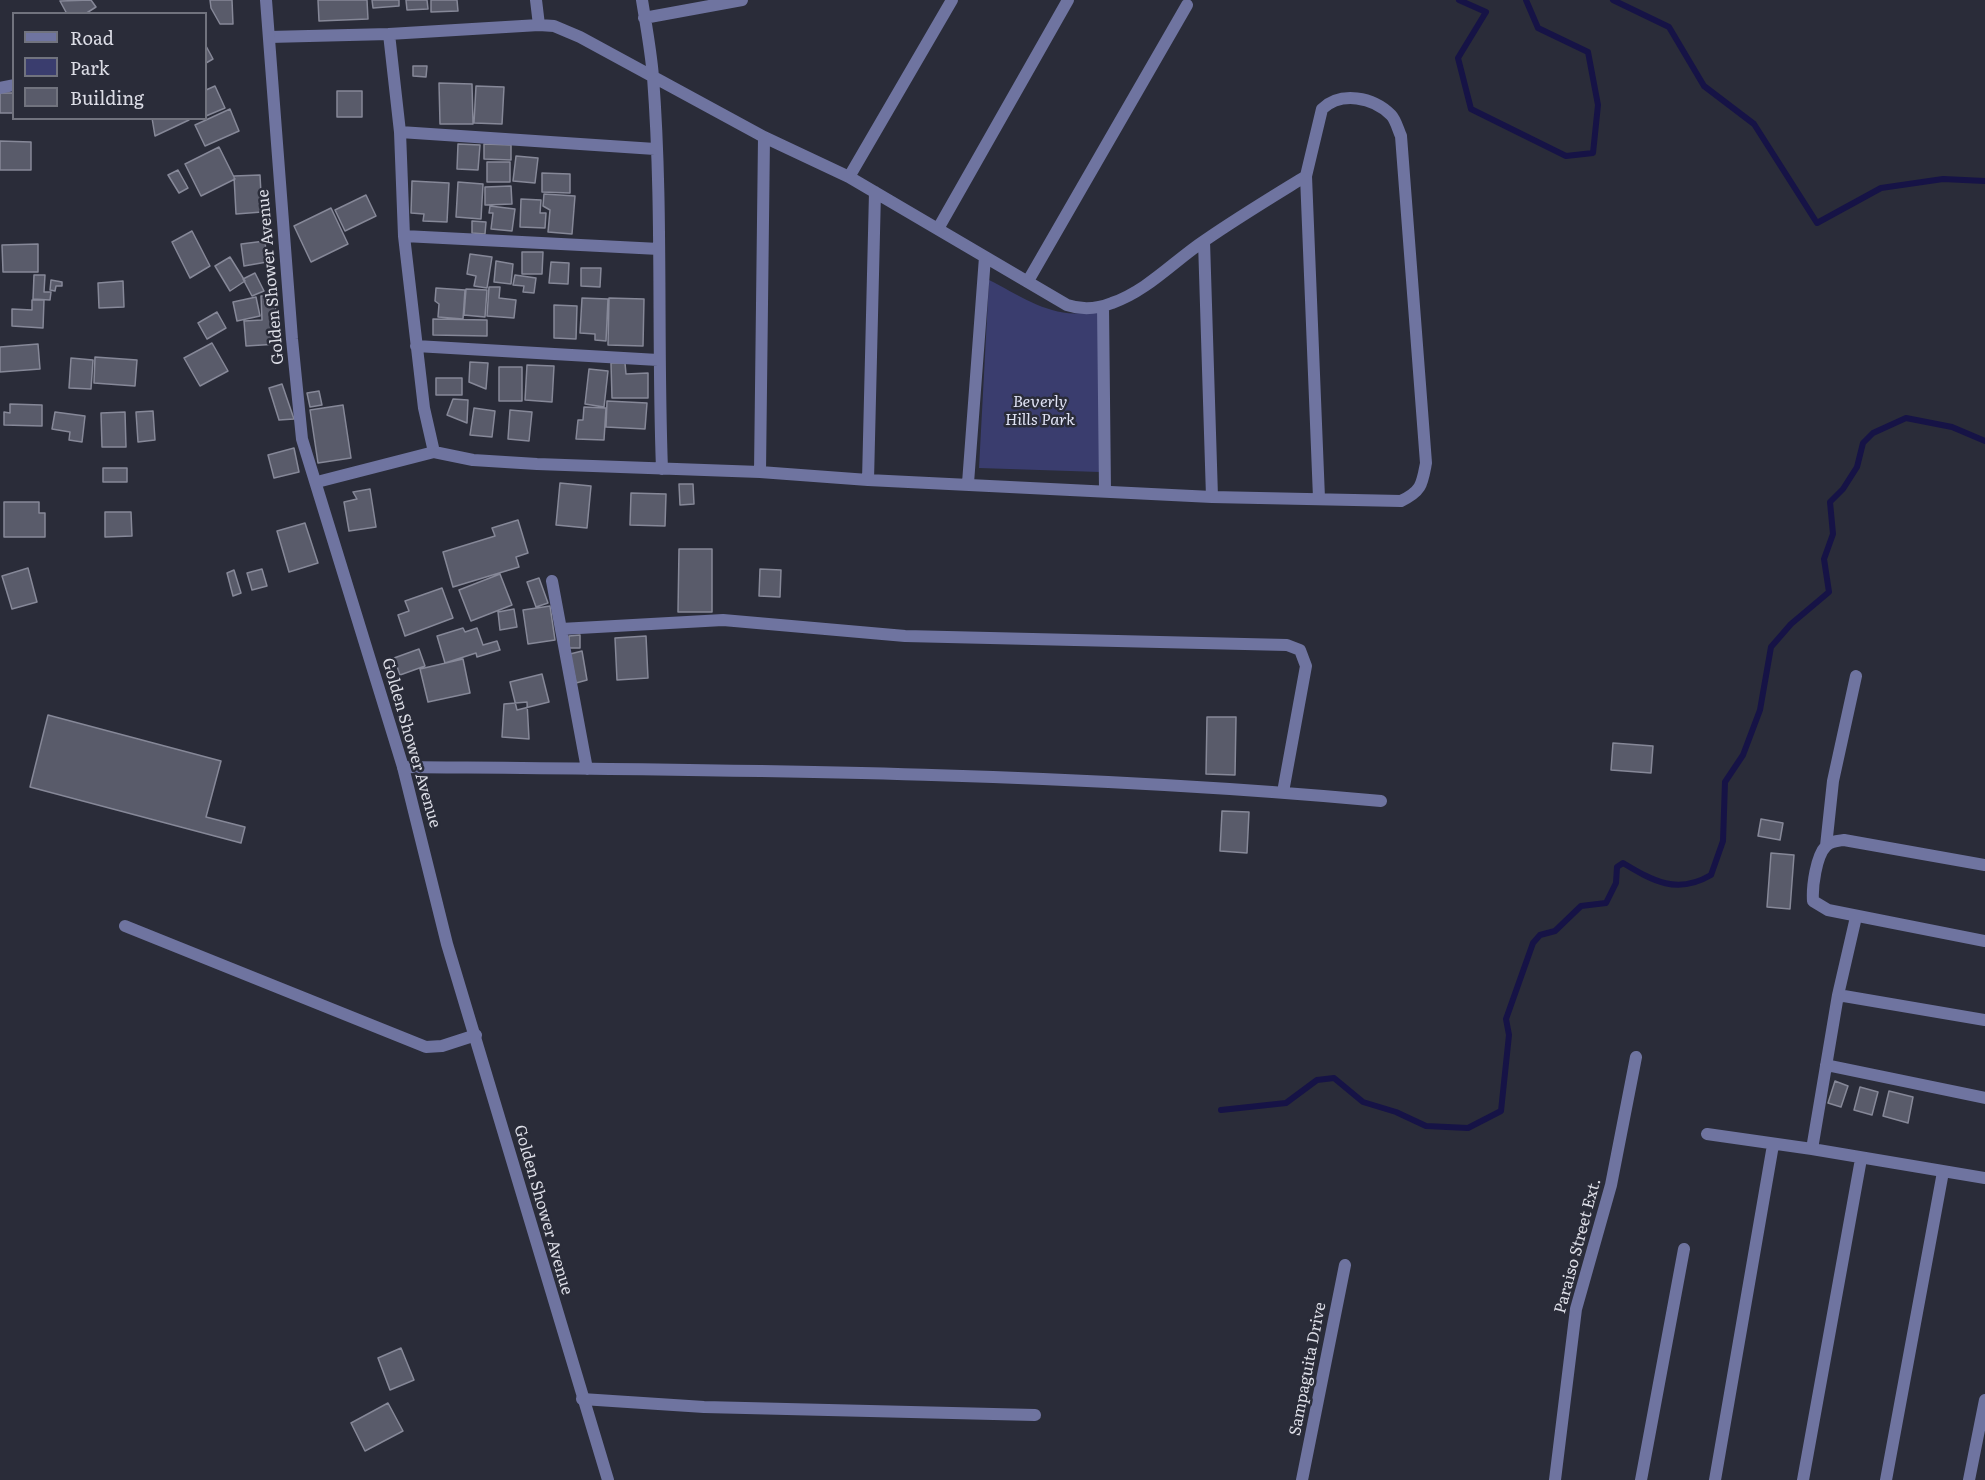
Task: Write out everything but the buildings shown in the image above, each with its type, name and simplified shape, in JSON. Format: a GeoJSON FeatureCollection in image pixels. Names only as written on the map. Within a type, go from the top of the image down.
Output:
{"type":"FeatureCollection","features":[{"type":"Feature","properties":{"kind":"street","name":"Golden Shower Avenue"},"geometry":{"type":"LineString","coordinates":[[266,0],[302,439],[403,767],[447,944],[608,1480]]}},
{"type":"Feature","properties":{"kind":"street"},"geometry":{"type":"LineString","coordinates":[[537,0],[539,25]]}},
{"type":"Feature","properties":{"kind":"street"},"geometry":{"type":"LineString","coordinates":[[642,0],[653,76],[659,249],[658,360],[662,470]]}},
{"type":"Feature","properties":{"kind":"street"},"geometry":{"type":"LineString","coordinates":[[645,18],[742,0]]}},
{"type":"Feature","properties":{"kind":"street"},"geometry":{"type":"LineString","coordinates":[[849,177],[952,0]]}},
{"type":"Feature","properties":{"kind":"street"},"geometry":{"type":"LineString","coordinates":[[939,227],[1068,0]]}},
{"type":"Feature","properties":{"kind":"street"},"geometry":{"type":"LineString","coordinates":[[1028,281],[1187,5]]}},
{"type":"Feature","properties":{"kind":"street"},"geometry":{"type":"LineString","coordinates":[[269,37],[554,26],[580,37],[764,137],[849,177],[939,227],[1067,305],[1080,309],[1113,303],[1150,283],[1204,241],[1306,176]]}},
{"type":"Feature","properties":{"kind":"street"},"geometry":{"type":"LineString","coordinates":[[388,34],[400,132],[404,236],[416,346],[424,408],[434,452]]}},
{"type":"Feature","properties":{"kind":"street"},"geometry":{"type":"LineString","coordinates":[[316,482],[434,452],[472,460],[662,470],[760,472],[868,480],[968,483],[1212,497],[1401,501],[1416,494],[1423,482],[1426,463],[1401,136],[1393,117],[1378,105],[1353,98],[1330,101],[1322,109],[1306,176],[1318,498]]}},
{"type":"Feature","properties":{"kind":"street"},"geometry":{"type":"LineString","coordinates":[[400,132],[655,149]]}},
{"type":"Feature","properties":{"kind":"street"},"geometry":{"type":"LineString","coordinates":[[760,472],[764,137]]}},
{"type":"Feature","properties":{"kind":"street"},"geometry":{"type":"LineString","coordinates":[[868,480],[875,192]]}},
{"type":"Feature","properties":{"kind":"street"},"geometry":{"type":"LineString","coordinates":[[404,236],[659,249]]}},
{"type":"Feature","properties":{"kind":"street"},"geometry":{"type":"LineString","coordinates":[[1204,241],[1212,497]]}},
{"type":"Feature","properties":{"kind":"street"},"geometry":{"type":"LineString","coordinates":[[968,483],[985,257]]}},
{"type":"Feature","properties":{"kind":"street"},"geometry":{"type":"LineString","coordinates":[[1103,306],[1105,491]]}},
{"type":"Feature","properties":{"kind":"street"},"geometry":{"type":"LineString","coordinates":[[416,346],[658,360]]}},
{"type":"Feature","properties":{"kind":"street"},"geometry":{"type":"LineString","coordinates":[[552,581],[587,769]]}},
{"type":"Feature","properties":{"kind":"street"},"geometry":{"type":"LineString","coordinates":[[561,629],[723,620],[905,636],[1287,645],[1300,650],[1306,666],[1283,792]]}},
{"type":"Feature","properties":{"kind":"street"},"geometry":{"type":"LineString","coordinates":[[1856,676],[1833,781],[1826,846],[1821,855],[1813,901],[1828,910],[1856,917],[1985,941]]}},
{"type":"Feature","properties":{"kind":"street"},"geometry":{"type":"LineString","coordinates":[[403,767],[895,773],[1123,782],[1381,801]]}},
{"type":"Feature","properties":{"kind":"street"},"geometry":{"type":"LineString","coordinates":[[1826,846],[1844,840],[1985,865]]}},
{"type":"Feature","properties":{"kind":"street"},"geometry":{"type":"LineString","coordinates":[[1812,1149],[1838,995],[1856,917]]}},
{"type":"Feature","properties":{"kind":"street"},"geometry":{"type":"LineString","coordinates":[[125,926],[426,1047],[442,1046],[476,1035]]}},
{"type":"Feature","properties":{"kind":"street"},"geometry":{"type":"LineString","coordinates":[[1838,995],[1985,1020]]}},
{"type":"Feature","properties":{"kind":"street","name":"Paraiso Street Ext."},"geometry":{"type":"LineString","coordinates":[[1555,1480],[1576,1310],[1611,1185],[1636,1057]]}},
{"type":"Feature","properties":{"kind":"street"},"geometry":{"type":"LineString","coordinates":[[1826,1065],[1985,1098]]}},
{"type":"Feature","properties":{"kind":"street"},"geometry":{"type":"LineString","coordinates":[[1707,1134],[1984,1177]]}},
{"type":"Feature","properties":{"kind":"street"},"geometry":{"type":"LineString","coordinates":[[1715,1480],[1773,1144]]}},
{"type":"Feature","properties":{"kind":"street"},"geometry":{"type":"LineString","coordinates":[[1803,1480],[1861,1158]]}},
{"type":"Feature","properties":{"kind":"street"},"geometry":{"type":"LineString","coordinates":[[1886,1480],[1943,1172]]}},
{"type":"Feature","properties":{"kind":"street"},"geometry":{"type":"LineString","coordinates":[[1641,1480],[1684,1249]]}},
{"type":"Feature","properties":{"kind":"street","name":"Sampaguita Drive"},"geometry":{"type":"LineString","coordinates":[[1302,1480],[1345,1265]]}},
{"type":"Feature","properties":{"kind":"street"},"geometry":{"type":"LineString","coordinates":[[582,1399],[704,1407],[1035,1415]]}},
{"type":"Feature","properties":{"kind":"street"},"geometry":{"type":"LineString","coordinates":[[1969,1480],[1985,1400]]}},
{"type":"Feature","properties":{"kind":"green space","name":"Beverly Hills Park"},"geometry":{"type":"Polygon","coordinates":[[[989,280],[1028,301],[1055,311],[1084,313],[1098,309],[1100,472],[979,468],[989,280]]]}},
{"type":"Feature","properties":{"kind":"waterway"},"geometry":{"type":"LineString","coordinates":[[1459,0],[1486,12],[1458,58],[1471,109],[1566,156],[1593,153],[1598,105],[1588,52],[1538,28],[1526,0]]}},
{"type":"Feature","properties":{"kind":"waterway"},"geometry":{"type":"LineString","coordinates":[[1613,0],[1669,27],[1704,86],[1754,124],[1817,223],[1881,188],[1943,179],[1985,181]]}},
{"type":"Feature","properties":{"kind":"waterway"},"geometry":{"type":"LineString","coordinates":[[1221,1110],[1286,1103],[1317,1080],[1334,1078],[1363,1102],[1396,1112],[1426,1126],[1468,1128],[1501,1111],[1509,1035],[1506,1019],[1533,943],[1540,935],[1555,931],[1581,906],[1606,903],[1616,883],[1617,867],[1623,863],[1655,880],[1676,885],[1699,881],[1711,875],[1723,841],[1725,782],[1743,755],[1760,710],[1771,647],[1791,624],[1829,592],[1824,559],[1833,534],[1830,502],[1843,489],[1857,467],[1863,443],[1873,433],[1906,418],[1952,427],[1985,441]]}}]}
